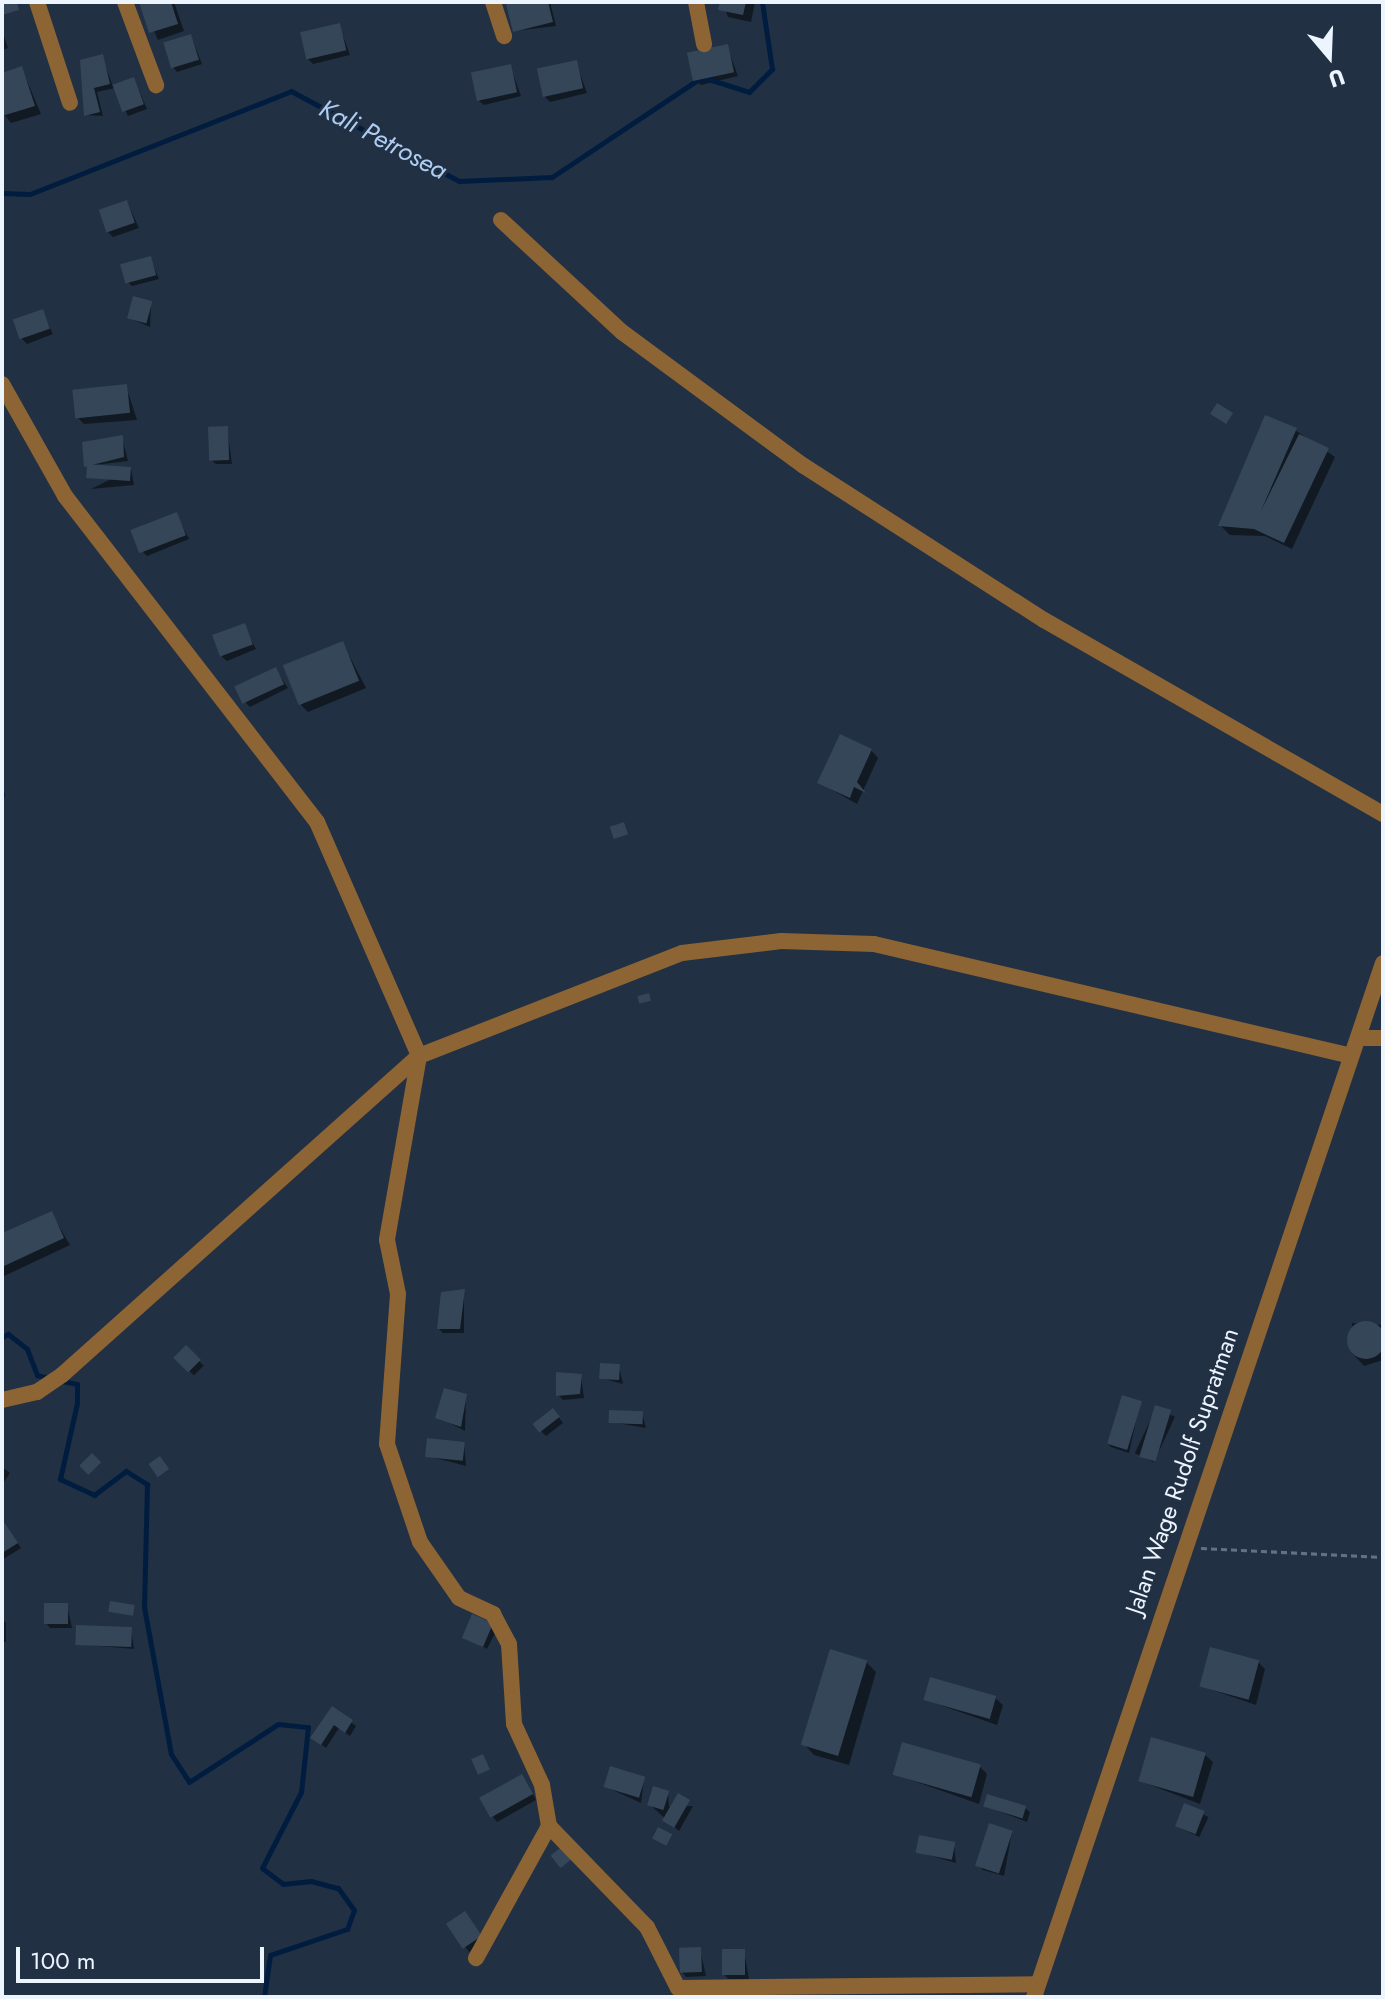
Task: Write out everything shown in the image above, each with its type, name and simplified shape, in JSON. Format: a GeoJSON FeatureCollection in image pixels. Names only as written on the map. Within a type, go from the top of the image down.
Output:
{"type":"FeatureCollection","features":[{"type":"Feature","properties":{"kind":"street"},"geometry":{"type":"LineString","coordinates":[[37,2],[70,103]]}},
{"type":"Feature","properties":{"kind":"street"},"geometry":{"type":"LineString","coordinates":[[125,2],[156,85]]}},
{"type":"Feature","properties":{"kind":"street"},"geometry":{"type":"LineString","coordinates":[[493,2],[504,36]]}},
{"type":"Feature","properties":{"kind":"street"},"geometry":{"type":"LineString","coordinates":[[696,2],[704,44]]}},
{"type":"Feature","properties":{"kind":"street"},"geometry":{"type":"LineString","coordinates":[[501,220],[622,332],[804,466],[1044,620],[1383,814]]}},
{"type":"Feature","properties":{"kind":"street"},"geometry":{"type":"LineString","coordinates":[[2,384],[65,496],[317,822],[419,1056],[387,1240],[398,1294],[387,1444],[420,1542],[459,1598],[493,1614],[509,1644],[514,1724],[542,1785],[549,1826],[647,1927],[678,1988],[1036,1991]]}},
{"type":"Feature","properties":{"kind":"street"},"geometry":{"type":"LineString","coordinates":[[2,1400],[44,1387],[62,1375],[419,1056],[639,964],[729,946],[831,940],[1351,1056]]}},
{"type":"Feature","properties":{"kind":"street","name":"Jalan Wage Rudolf Supratman"},"geometry":{"type":"LineString","coordinates":[[1036,1991],[1181,1547],[1383,963]]}},
{"type":"Feature","properties":{"kind":"street"},"geometry":{"type":"LineString","coordinates":[[1359,1038],[1383,1038]]}},
{"type":"Feature","properties":{"kind":"street"},"geometry":{"type":"LineString","coordinates":[[476,1958],[549,1826]]}},
{"type":"Feature","properties":{"kind":"path"},"geometry":{"type":"LineString","coordinates":[[1181,1547],[1383,1557]]}},
{"type":"Feature","properties":{"kind":"building"},"geometry":{"type":"Polygon","coordinates":[[[2,2],[17,2],[19,10],[2,15],[2,2]]]}},
{"type":"Feature","properties":{"kind":"building"},"geometry":{"type":"Polygon","coordinates":[[[139,2],[171,2],[178,24],[149,33],[139,2]]]}},
{"type":"Feature","properties":{"kind":"building"},"geometry":{"type":"Polygon","coordinates":[[[548,2],[553,22],[513,32],[506,4],[548,2]]]}},
{"type":"Feature","properties":{"kind":"building"},"geometry":{"type":"Polygon","coordinates":[[[720,2],[746,2],[743,15],[718,10],[720,2]]]}},
{"type":"Feature","properties":{"kind":"building"},"geometry":{"type":"Polygon","coordinates":[[[340,23],[346,50],[306,60],[300,32],[340,23]]]}},
{"type":"Feature","properties":{"kind":"building"},"geometry":{"type":"Polygon","coordinates":[[[191,34],[199,60],[171,68],[163,42],[191,34]]]}},
{"type":"Feature","properties":{"kind":"building"},"geometry":{"type":"Polygon","coordinates":[[[728,44],[734,72],[693,81],[687,53],[728,44]]]}},
{"type":"Feature","properties":{"kind":"building"},"geometry":{"type":"Polygon","coordinates":[[[103,54],[110,84],[94,88],[100,112],[84,116],[80,60],[103,54]]]}},
{"type":"Feature","properties":{"kind":"building"},"geometry":{"type":"Polygon","coordinates":[[[577,60],[583,88],[543,97],[537,69],[577,60]]]}},
{"type":"Feature","properties":{"kind":"building"},"geometry":{"type":"Polygon","coordinates":[[[511,64],[517,92],[477,101],[471,73],[511,64]]]}},
{"type":"Feature","properties":{"kind":"building"},"geometry":{"type":"Polygon","coordinates":[[[22,66],[35,106],[2,116],[2,73],[22,66]]]}},
{"type":"Feature","properties":{"kind":"building"},"geometry":{"type":"Polygon","coordinates":[[[134,77],[144,104],[122,112],[112,85],[134,77]]]}},
{"type":"Feature","properties":{"kind":"building"},"geometry":{"type":"Polygon","coordinates":[[[127,200],[135,223],[106,232],[99,210],[127,200]]]}},
{"type":"Feature","properties":{"kind":"building"},"geometry":{"type":"Polygon","coordinates":[[[151,256],[156,275],[125,284],[120,264],[151,256]]]}},
{"type":"Feature","properties":{"kind":"building"},"geometry":{"type":"Polygon","coordinates":[[[133,296],[152,301],[146,323],[127,318],[133,296]]]}},
{"type":"Feature","properties":{"kind":"building"},"geometry":{"type":"Polygon","coordinates":[[[43,309],[50,329],[20,339],[13,319],[43,309]]]}},
{"type":"Feature","properties":{"kind":"building"},"geometry":{"type":"Polygon","coordinates":[[[127,384],[130,413],[75,419],[72,390],[127,384]]]}},
{"type":"Feature","properties":{"kind":"building"},"geometry":{"type":"Polygon","coordinates":[[[1217,403],[1233,413],[1226,424],[1210,414],[1217,403]]]}},
{"type":"Feature","properties":{"kind":"building"},"geometry":{"type":"Polygon","coordinates":[[[1265,415],[1297,428],[1260,513],[1299,434],[1329,448],[1284,543],[1254,529],[1218,526],[1265,415]]]}},
{"type":"Feature","properties":{"kind":"building"},"geometry":{"type":"Polygon","coordinates":[[[228,426],[229,460],[209,461],[208,427],[228,426]]]}},
{"type":"Feature","properties":{"kind":"building"},"geometry":{"type":"Polygon","coordinates":[[[123,435],[124,457],[84,467],[82,442],[123,435]]]}},
{"type":"Feature","properties":{"kind":"building"},"geometry":{"type":"Polygon","coordinates":[[[87,464],[131,467],[130,481],[86,478],[87,464]]]}},
{"type":"Feature","properties":{"kind":"building"},"geometry":{"type":"Polygon","coordinates":[[[177,512],[186,535],[139,553],[130,530],[177,512]]]}},
{"type":"Feature","properties":{"kind":"building"},"geometry":{"type":"Polygon","coordinates":[[[245,623],[253,645],[220,657],[212,635],[245,623]]]}},
{"type":"Feature","properties":{"kind":"building"},"geometry":{"type":"Polygon","coordinates":[[[343,641],[359,681],[299,705],[283,665],[343,641]]]}},
{"type":"Feature","properties":{"kind":"building"},"geometry":{"type":"Polygon","coordinates":[[[276,667],[284,684],[242,704],[234,686],[276,667]]]}},
{"type":"Feature","properties":{"kind":"building"},"geometry":{"type":"Polygon","coordinates":[[[840,734],[872,749],[857,782],[866,793],[854,787],[850,798],[817,783],[840,734]]]}},
{"type":"Feature","properties":{"kind":"building"},"geometry":{"type":"Polygon","coordinates":[[[624,822],[628,834],[614,839],[610,827],[624,822]]]}},
{"type":"Feature","properties":{"kind":"building"},"geometry":{"type":"Polygon","coordinates":[[[649,993],[651,1001],[639,1004],[637,996],[649,993]]]}},
{"type":"Feature","properties":{"kind":"building"},"geometry":{"type":"Polygon","coordinates":[[[52,1211],[64,1238],[2,1267],[2,1233],[52,1211]]]}},
{"type":"Feature","properties":{"kind":"building"},"geometry":{"type":"Polygon","coordinates":[[[465,1289],[460,1329],[437,1329],[441,1292],[465,1289]]]}},
{"type":"Feature","properties":{"kind":"building"},"geometry":{"type":"Polygon","coordinates":[[[1366,1321],[1380,1326],[1385,1340],[1380,1354],[1366,1359],[1352,1354],[1347,1340],[1352,1326],[1366,1321]]]}},
{"type":"Feature","properties":{"kind":"building"},"geometry":{"type":"Polygon","coordinates":[[[186,1345],[201,1360],[188,1373],[173,1358],[186,1345]]]}},
{"type":"Feature","properties":{"kind":"building"},"geometry":{"type":"Polygon","coordinates":[[[600,1363],[620,1364],[619,1380],[599,1379],[600,1363]]]}},
{"type":"Feature","properties":{"kind":"building"},"geometry":{"type":"Polygon","coordinates":[[[556,1372],[582,1374],[580,1394],[556,1396],[556,1372]]]}},
{"type":"Feature","properties":{"kind":"building"},"geometry":{"type":"Polygon","coordinates":[[[444,1388],[467,1394],[461,1427],[435,1418],[444,1388]]]}},
{"type":"Feature","properties":{"kind":"building"},"geometry":{"type":"Polygon","coordinates":[[[1122,1395],[1142,1401],[1127,1450],[1107,1444],[1122,1395]]]}},
{"type":"Feature","properties":{"kind":"building"},"geometry":{"type":"Polygon","coordinates":[[[1155,1405],[1171,1410],[1155,1462],[1139,1457],[1155,1405]]]}},
{"type":"Feature","properties":{"kind":"building"},"geometry":{"type":"Polygon","coordinates":[[[553,1408],[560,1417],[539,1433],[533,1424],[553,1408]]]}},
{"type":"Feature","properties":{"kind":"building"},"geometry":{"type":"Polygon","coordinates":[[[609,1410],[643,1411],[643,1424],[609,1423],[609,1410]]]}},
{"type":"Feature","properties":{"kind":"building"},"geometry":{"type":"Polygon","coordinates":[[[427,1438],[465,1442],[463,1461],[425,1457],[427,1438]]]}},
{"type":"Feature","properties":{"kind":"building"},"geometry":{"type":"Polygon","coordinates":[[[92,1453],[101,1462],[88,1475],[79,1466],[92,1453]]]}},
{"type":"Feature","properties":{"kind":"building"},"geometry":{"type":"Polygon","coordinates":[[[160,1456],[169,1469],[158,1477],[149,1464],[160,1456]]]}},
{"type":"Feature","properties":{"kind":"building"},"geometry":{"type":"Polygon","coordinates":[[[2,1519],[18,1543],[2,1553],[2,1519]]]}},
{"type":"Feature","properties":{"kind":"building"},"geometry":{"type":"Polygon","coordinates":[[[110,1601],[135,1605],[133,1616],[108,1612],[110,1601]]]}},
{"type":"Feature","properties":{"kind":"building"},"geometry":{"type":"Polygon","coordinates":[[[44,1603],[68,1603],[68,1624],[44,1624],[44,1603]]]}},
{"type":"Feature","properties":{"kind":"building"},"geometry":{"type":"Polygon","coordinates":[[[472,1614],[493,1623],[483,1647],[462,1638],[472,1614]]]}},
{"type":"Feature","properties":{"kind":"building"},"geometry":{"type":"Polygon","coordinates":[[[76,1625],[132,1627],[131,1647],[75,1645],[76,1625]]]}},
{"type":"Feature","properties":{"kind":"building"},"geometry":{"type":"Polygon","coordinates":[[[1210,1647],[1259,1660],[1249,1700],[1199,1687],[1210,1647]]]}},
{"type":"Feature","properties":{"kind":"building"},"geometry":{"type":"Polygon","coordinates":[[[830,1649],[867,1660],[838,1756],[801,1745],[830,1649]]]}},
{"type":"Feature","properties":{"kind":"building"},"geometry":{"type":"Polygon","coordinates":[[[930,1677],[996,1696],[990,1719],[923,1700],[930,1677]]]}},
{"type":"Feature","properties":{"kind":"building"},"geometry":{"type":"Polygon","coordinates":[[[332,1706],[353,1720],[345,1733],[334,1725],[321,1745],[310,1738],[332,1706]]]}},
{"type":"Feature","properties":{"kind":"building"},"geometry":{"type":"Polygon","coordinates":[[[1151,1737],[1206,1753],[1193,1797],[1138,1781],[1151,1737]]]}},
{"type":"Feature","properties":{"kind":"building"},"geometry":{"type":"Polygon","coordinates":[[[902,1742],[981,1765],[971,1797],[893,1775],[902,1742]]]}},
{"type":"Feature","properties":{"kind":"building"},"geometry":{"type":"Polygon","coordinates":[[[483,1754],[490,1770],[478,1775],[471,1759],[483,1754]]]}},
{"type":"Feature","properties":{"kind":"building"},"geometry":{"type":"Polygon","coordinates":[[[610,1766],[645,1777],[639,1798],[604,1787],[610,1766]]]}},
{"type":"Feature","properties":{"kind":"building"},"geometry":{"type":"Polygon","coordinates":[[[522,1774],[533,1794],[490,1818],[479,1798],[522,1774]]]}},
{"type":"Feature","properties":{"kind":"building"},"geometry":{"type":"Polygon","coordinates":[[[653,1786],[669,1791],[663,1810],[647,1805],[653,1786]]]}},
{"type":"Feature","properties":{"kind":"building"},"geometry":{"type":"Polygon","coordinates":[[[678,1793],[690,1800],[674,1828],[662,1821],[678,1793]]]}},
{"type":"Feature","properties":{"kind":"building"},"geometry":{"type":"Polygon","coordinates":[[[987,1794],[1026,1806],[1022,1818],[983,1806],[987,1794]]]}},
{"type":"Feature","properties":{"kind":"building"},"geometry":{"type":"Polygon","coordinates":[[[1184,1803],[1205,1811],[1196,1834],[1175,1826],[1184,1803]]]}},
{"type":"Feature","properties":{"kind":"building"},"geometry":{"type":"Polygon","coordinates":[[[989,1823],[1013,1831],[999,1874],[975,1866],[989,1823]]]}},
{"type":"Feature","properties":{"kind":"building"},"geometry":{"type":"Polygon","coordinates":[[[658,1827],[672,1834],[666,1846],[652,1839],[658,1827]]]}},
{"type":"Feature","properties":{"kind":"building"},"geometry":{"type":"Polygon","coordinates":[[[919,1835],[955,1842],[952,1860],[916,1853],[919,1835]]]}},
{"type":"Feature","properties":{"kind":"building"},"geometry":{"type":"Polygon","coordinates":[[[564,1845],[574,1858],[560,1868],[551,1855],[564,1845]]]}},
{"type":"Feature","properties":{"kind":"building"},"geometry":{"type":"Polygon","coordinates":[[[465,1911],[482,1936],[463,1949],[446,1924],[465,1911]]]}},
{"type":"Feature","properties":{"kind":"building"},"geometry":{"type":"Polygon","coordinates":[[[701,1947],[702,1972],[680,1973],[679,1948],[701,1947]]]}},
{"type":"Feature","properties":{"kind":"building"},"geometry":{"type":"Polygon","coordinates":[[[722,1949],[745,1949],[745,1975],[722,1975],[722,1949]]]}},
{"type":"Feature","properties":{"kind":"waterway","name":"Kali Petrosea"},"geometry":{"type":"LineString","coordinates":[[2,193],[30,194],[291,91],[459,181],[552,177],[702,77],[749,92],[772,69],[762,2]]}},
{"type":"Feature","properties":{"kind":"waterway"},"geometry":{"type":"LineString","coordinates":[[2,1337],[8,1334],[27,1349],[37,1375],[48,1378]]}},
{"type":"Feature","properties":{"kind":"waterway"},"geometry":{"type":"LineString","coordinates":[[62,1381],[77,1384],[77,1403],[60,1479],[94,1495],[126,1471],[147,1484],[144,1607],[171,1754],[189,1782],[278,1724],[308,1727],[301,1792],[262,1868],[283,1884],[311,1881],[338,1888],[354,1910],[347,1929],[270,1955],[264,1997]]}}]}
